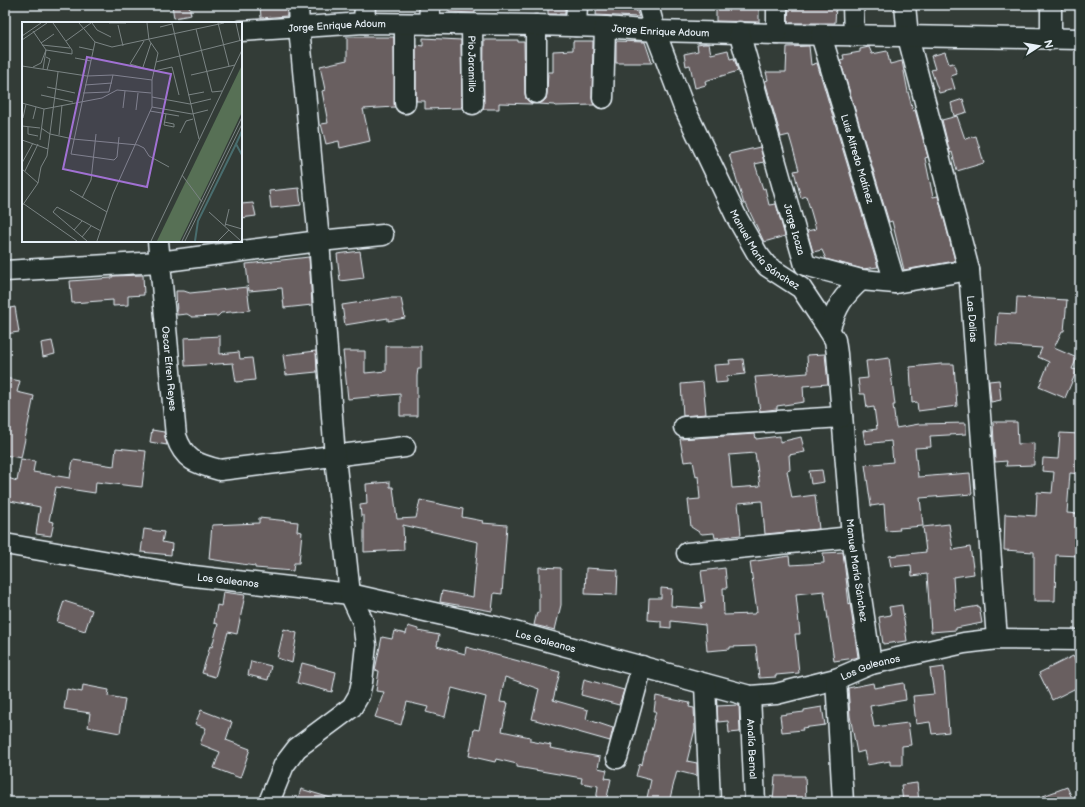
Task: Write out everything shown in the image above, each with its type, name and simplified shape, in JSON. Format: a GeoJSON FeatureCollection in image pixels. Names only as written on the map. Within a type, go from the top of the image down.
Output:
{"type":"FeatureCollection","features":[{"type":"Feature","properties":{"kind":"street"},"geometry":{"type":"LineString","coordinates":[[269,802],[284,765],[297,748],[352,707],[359,695],[362,682],[366,633],[363,622],[350,594],[334,457],[319,241],[298,5]]}},
{"type":"Feature","properties":{"kind":"street"},"geometry":{"type":"LineString","coordinates":[[576,26],[577,5]]}},
{"type":"Feature","properties":{"kind":"street","name":"Manuel María Sánchez"},"geometry":{"type":"LineString","coordinates":[[648,5],[655,31],[683,105],[736,216],[757,253],[767,266],[801,288],[835,340],[852,537],[871,664]]}},
{"type":"Feature","properties":{"kind":"street"},"geometry":{"type":"LineString","coordinates":[[777,5],[777,34]]}},
{"type":"Feature","properties":{"kind":"street"},"geometry":{"type":"LineString","coordinates":[[853,5],[854,36]]}},
{"type":"Feature","properties":{"kind":"street","name":"Las Dalias"},"geometry":{"type":"LineString","coordinates":[[905,5],[908,37],[969,270],[997,639]]}},
{"type":"Feature","properties":{"kind":"street"},"geometry":{"type":"LineString","coordinates":[[1051,5],[1051,39]]}},
{"type":"Feature","properties":{"kind":"street","name":"Jorge Enrique Adoum"},"geometry":{"type":"LineString","coordinates":[[242,31],[299,27],[365,14],[405,24],[429,15],[472,25],[576,26],[655,31],[854,36],[1080,39]]}},
{"type":"Feature","properties":{"kind":"street"},"geometry":{"type":"LineString","coordinates":[[405,24],[405,103]]}},
{"type":"Feature","properties":{"kind":"street","name":"Pio Jaramillo"},"geometry":{"type":"LineString","coordinates":[[472,25],[473,104]]}},
{"type":"Feature","properties":{"kind":"street"},"geometry":{"type":"LineString","coordinates":[[536,25],[536,93]]}},
{"type":"Feature","properties":{"kind":"street"},"geometry":{"type":"LineString","coordinates":[[603,98],[605,27]]}},
{"type":"Feature","properties":{"kind":"street","name":"Jorge Icaza"},"geometry":{"type":"LineString","coordinates":[[739,32],[805,265],[861,280],[895,283],[969,270]]}},
{"type":"Feature","properties":{"kind":"street","name":"Luis Alfredo Matínez"},"geometry":{"type":"LineString","coordinates":[[821,35],[895,283]]}},
{"type":"Feature","properties":{"kind":"street"},"geometry":{"type":"LineString","coordinates":[[5,271],[159,262],[383,234]]}},
{"type":"Feature","properties":{"kind":"street","name":"Oscar Efren Reyes"},"geometry":{"type":"LineString","coordinates":[[158,242],[176,436],[180,450],[192,461],[220,470],[334,457]]}},
{"type":"Feature","properties":{"kind":"street"},"geometry":{"type":"LineString","coordinates":[[801,288],[806,275],[805,265]]}},
{"type":"Feature","properties":{"kind":"street"},"geometry":{"type":"LineString","coordinates":[[829,330],[836,310],[845,294],[861,280]]}},
{"type":"Feature","properties":{"kind":"street"},"geometry":{"type":"LineString","coordinates":[[684,427],[842,416]]}},
{"type":"Feature","properties":{"kind":"street"},"geometry":{"type":"LineString","coordinates":[[334,457],[405,447]]}},
{"type":"Feature","properties":{"kind":"street"},"geometry":{"type":"LineString","coordinates":[[687,553],[852,537]]}},
{"type":"Feature","properties":{"kind":"street","name":"Los Galeanos"},"geometry":{"type":"LineString","coordinates":[[5,544],[185,575],[350,594],[496,627],[750,696],[776,694],[836,679],[871,664],[964,643],[997,639],[1080,640]]}},
{"type":"Feature","properties":{"kind":"street"},"geometry":{"type":"LineString","coordinates":[[617,758],[642,666]]}},
{"type":"Feature","properties":{"kind":"street"},"geometry":{"type":"LineString","coordinates":[[836,679],[843,802]]}},
{"type":"Feature","properties":{"kind":"street"},"geometry":{"type":"LineString","coordinates":[[706,684],[710,802]]}},
{"type":"Feature","properties":{"kind":"street","name":"Analía Bernal"},"geometry":{"type":"LineString","coordinates":[[750,696],[755,802]]}},
{"type":"Feature","properties":{"kind":"building"},"geometry":{"type":"Polygon","coordinates":[[[172,5],[189,5],[191,15],[174,18],[172,5]]]}},
{"type":"Feature","properties":{"kind":"building"},"geometry":{"type":"Polygon","coordinates":[[[260,5],[287,5],[287,16],[261,18],[260,5]]]}},
{"type":"Feature","properties":{"kind":"building"},"geometry":{"type":"Polygon","coordinates":[[[449,5],[475,5],[475,13],[449,12],[449,5]]]}},
{"type":"Feature","properties":{"kind":"building"},"geometry":{"type":"Polygon","coordinates":[[[548,5],[565,5],[565,14],[548,14],[548,5]]]}},
{"type":"Feature","properties":{"kind":"building"},"geometry":{"type":"Polygon","coordinates":[[[597,5],[608,5],[608,7],[635,7],[639,17],[596,15],[597,5]]]}},
{"type":"Feature","properties":{"kind":"building"},"geometry":{"type":"Polygon","coordinates":[[[716,5],[759,5],[759,22],[716,21],[716,5]]]}},
{"type":"Feature","properties":{"kind":"building"},"geometry":{"type":"Polygon","coordinates":[[[789,5],[836,5],[835,23],[788,23],[789,5]]]}},
{"type":"Feature","properties":{"kind":"building"},"geometry":{"type":"Polygon","coordinates":[[[347,37],[394,37],[395,107],[363,109],[370,141],[340,148],[339,141],[326,144],[321,124],[328,123],[322,91],[325,90],[320,66],[347,60],[347,37]]]}},
{"type":"Feature","properties":{"kind":"building"},"geometry":{"type":"Polygon","coordinates":[[[423,38],[461,40],[462,108],[425,109],[425,101],[416,101],[416,45],[423,46],[423,38]]]}},
{"type":"Feature","properties":{"kind":"building"},"geometry":{"type":"Polygon","coordinates":[[[484,40],[518,40],[518,42],[524,42],[525,93],[526,99],[533,104],[499,103],[499,109],[483,109],[484,40]]]}},
{"type":"Feature","properties":{"kind":"building"},"geometry":{"type":"Polygon","coordinates":[[[573,41],[593,41],[592,98],[594,105],[555,106],[539,104],[546,99],[548,72],[553,72],[553,51],[573,50],[573,41]]]}},
{"type":"Feature","properties":{"kind":"building"},"geometry":{"type":"Polygon","coordinates":[[[616,41],[645,42],[652,63],[616,63],[616,41]]]}},
{"type":"Feature","properties":{"kind":"building"},"geometry":{"type":"Polygon","coordinates":[[[709,44],[711,54],[728,50],[730,59],[734,58],[738,71],[705,81],[706,85],[695,88],[690,65],[686,66],[684,54],[698,51],[697,45],[709,44]]]}},
{"type":"Feature","properties":{"kind":"building"},"geometry":{"type":"Polygon","coordinates":[[[809,46],[811,65],[817,63],[878,267],[863,269],[826,259],[822,250],[813,252],[807,231],[816,229],[806,196],[801,198],[794,171],[799,170],[789,135],[781,137],[765,81],[768,80],[766,72],[786,72],[787,47],[809,46]]]}},
{"type":"Feature","properties":{"kind":"building"},"geometry":{"type":"Polygon","coordinates":[[[869,47],[872,54],[887,51],[890,64],[902,61],[913,111],[915,110],[928,157],[925,158],[933,197],[938,196],[955,261],[904,270],[892,221],[889,222],[840,60],[844,59],[843,55],[860,52],[860,49],[869,47]]]}},
{"type":"Feature","properties":{"kind":"building"},"geometry":{"type":"Polygon","coordinates":[[[945,52],[949,64],[953,63],[957,74],[951,76],[955,89],[939,93],[931,70],[935,69],[931,56],[945,52]]]}},
{"type":"Feature","properties":{"kind":"building"},"geometry":{"type":"Polygon","coordinates":[[[963,99],[967,112],[954,116],[951,103],[963,99]]]}},
{"type":"Feature","properties":{"kind":"building"},"geometry":{"type":"Polygon","coordinates":[[[957,116],[965,139],[976,136],[984,163],[957,171],[952,152],[950,153],[942,120],[957,116]]]}},
{"type":"Feature","properties":{"kind":"building"},"geometry":{"type":"Polygon","coordinates":[[[760,147],[764,162],[755,164],[763,189],[765,188],[769,205],[776,204],[785,236],[764,242],[746,204],[744,204],[729,154],[760,147]]]}},
{"type":"Feature","properties":{"kind":"building"},"geometry":{"type":"Polygon","coordinates":[[[299,188],[301,205],[271,208],[269,191],[299,188]]]}},
{"type":"Feature","properties":{"kind":"building"},"geometry":{"type":"Polygon","coordinates":[[[253,203],[256,216],[242,218],[242,204],[253,203]]]}},
{"type":"Feature","properties":{"kind":"building"},"geometry":{"type":"Polygon","coordinates":[[[360,251],[364,278],[340,281],[337,254],[360,251]]]}},
{"type":"Feature","properties":{"kind":"building"},"geometry":{"type":"Polygon","coordinates":[[[309,257],[312,305],[284,308],[282,288],[249,291],[246,264],[309,257]]]}},
{"type":"Feature","properties":{"kind":"building"},"geometry":{"type":"Polygon","coordinates":[[[143,275],[144,295],[128,296],[128,305],[113,306],[113,300],[72,303],[70,281],[112,278],[112,276],[143,275]]]}},
{"type":"Feature","properties":{"kind":"building"},"geometry":{"type":"Polygon","coordinates":[[[247,287],[250,310],[221,313],[218,316],[192,317],[187,314],[177,315],[176,291],[190,293],[247,287]]]}},
{"type":"Feature","properties":{"kind":"building"},"geometry":{"type":"Polygon","coordinates":[[[1017,297],[1067,300],[1064,331],[1062,331],[1054,348],[1077,358],[1072,369],[1077,370],[1065,398],[1039,387],[1049,362],[1038,357],[1042,348],[996,345],[998,313],[1016,314],[1017,297]]]}},
{"type":"Feature","properties":{"kind":"building"},"geometry":{"type":"Polygon","coordinates":[[[388,298],[401,298],[405,318],[388,321],[388,318],[345,325],[342,305],[388,298]]]}},
{"type":"Feature","properties":{"kind":"building"},"geometry":{"type":"Polygon","coordinates":[[[15,307],[19,332],[5,334],[5,309],[15,307]]]}},
{"type":"Feature","properties":{"kind":"building"},"geometry":{"type":"Polygon","coordinates":[[[220,336],[220,354],[239,352],[240,359],[252,358],[255,380],[236,382],[233,363],[185,366],[184,338],[220,336]]]}},
{"type":"Feature","properties":{"kind":"building"},"geometry":{"type":"Polygon","coordinates":[[[52,341],[55,354],[43,357],[41,343],[52,341]]]}},
{"type":"Feature","properties":{"kind":"building"},"geometry":{"type":"Polygon","coordinates":[[[386,346],[421,346],[421,369],[418,369],[417,376],[417,416],[400,416],[400,394],[348,399],[343,351],[365,351],[365,373],[386,371],[386,346]]]}},
{"type":"Feature","properties":{"kind":"building"},"geometry":{"type":"Polygon","coordinates":[[[316,351],[317,372],[286,375],[283,355],[316,351]]]}},
{"type":"Feature","properties":{"kind":"building"},"geometry":{"type":"Polygon","coordinates":[[[825,354],[828,384],[803,386],[804,402],[777,406],[777,409],[760,411],[755,377],[808,373],[807,355],[825,354]]]}},
{"type":"Feature","properties":{"kind":"building"},"geometry":{"type":"Polygon","coordinates":[[[889,358],[895,405],[893,405],[896,428],[919,424],[966,423],[966,434],[930,436],[931,447],[915,448],[918,477],[970,473],[972,494],[920,498],[923,526],[899,528],[900,530],[886,531],[884,504],[871,506],[865,465],[893,462],[891,441],[865,444],[863,431],[877,429],[874,407],[867,408],[865,394],[860,394],[858,379],[868,378],[866,361],[889,358]]]}},
{"type":"Feature","properties":{"kind":"building"},"geometry":{"type":"Polygon","coordinates":[[[743,359],[745,374],[727,376],[727,382],[716,383],[714,365],[730,364],[729,360],[743,359]]]}},
{"type":"Feature","properties":{"kind":"building"},"geometry":{"type":"Polygon","coordinates":[[[954,364],[957,406],[918,411],[917,402],[912,403],[910,367],[954,364]]]}},
{"type":"Feature","properties":{"kind":"building"},"geometry":{"type":"Polygon","coordinates":[[[5,378],[20,381],[17,392],[34,396],[21,458],[5,455],[5,378]]]}},
{"type":"Feature","properties":{"kind":"building"},"geometry":{"type":"Polygon","coordinates":[[[999,380],[1001,400],[991,402],[989,381],[999,380]]]}},
{"type":"Feature","properties":{"kind":"building"},"geometry":{"type":"Polygon","coordinates":[[[703,382],[706,414],[683,416],[681,384],[703,382]]]}},
{"type":"Feature","properties":{"kind":"building"},"geometry":{"type":"Polygon","coordinates":[[[993,422],[1017,422],[1018,444],[1034,443],[1034,465],[1006,466],[1007,461],[995,462],[993,422]]]}},
{"type":"Feature","properties":{"kind":"building"},"geometry":{"type":"Polygon","coordinates":[[[152,430],[164,432],[167,445],[150,442],[152,430]]]}},
{"type":"Feature","properties":{"kind":"building"},"geometry":{"type":"Polygon","coordinates":[[[1060,433],[1080,434],[1080,474],[1070,473],[1067,513],[1080,514],[1080,556],[1056,555],[1055,601],[1034,601],[1034,552],[1004,550],[1005,514],[1036,516],[1037,492],[1052,493],[1054,472],[1042,471],[1043,458],[1058,459],[1060,433]]]}},
{"type":"Feature","properties":{"kind":"building"},"geometry":{"type":"Polygon","coordinates":[[[755,434],[756,439],[780,436],[780,442],[801,437],[805,452],[789,455],[790,470],[787,471],[792,498],[815,495],[819,529],[765,534],[762,501],[738,503],[741,535],[715,538],[714,533],[702,534],[691,527],[688,500],[700,499],[698,476],[696,477],[693,461],[684,462],[680,439],[755,434]],[[755,453],[729,455],[732,488],[760,486],[755,453]]]}},
{"type":"Feature","properties":{"kind":"building"},"geometry":{"type":"Polygon","coordinates":[[[116,448],[146,451],[142,487],[96,482],[95,493],[56,487],[49,521],[54,522],[51,536],[36,534],[40,507],[5,500],[5,477],[17,481],[21,459],[35,461],[33,472],[70,478],[73,460],[114,466],[116,448]]]}},
{"type":"Feature","properties":{"kind":"building"},"geometry":{"type":"Polygon","coordinates":[[[822,470],[824,482],[811,484],[809,471],[822,470]]]}},
{"type":"Feature","properties":{"kind":"building"},"geometry":{"type":"Polygon","coordinates":[[[390,482],[390,487],[393,487],[397,519],[416,518],[420,500],[463,509],[462,517],[483,521],[482,523],[507,525],[502,594],[494,593],[492,611],[440,602],[442,591],[473,597],[478,542],[403,525],[404,550],[364,552],[364,516],[361,516],[360,505],[367,504],[366,484],[390,482]]]}},
{"type":"Feature","properties":{"kind":"building"},"geometry":{"type":"Polygon","coordinates":[[[259,518],[298,522],[297,531],[302,532],[299,563],[294,563],[293,571],[255,568],[255,566],[209,559],[212,525],[259,523],[259,518]]]}},
{"type":"Feature","properties":{"kind":"building"},"geometry":{"type":"Polygon","coordinates":[[[949,524],[953,550],[970,547],[974,574],[953,577],[955,610],[979,606],[982,623],[956,628],[956,630],[931,632],[927,574],[912,576],[911,565],[891,567],[889,556],[926,552],[923,527],[949,524]]]}},
{"type":"Feature","properties":{"kind":"building"},"geometry":{"type":"Polygon","coordinates":[[[144,529],[164,532],[162,542],[172,544],[171,555],[141,552],[144,529]]]}},
{"type":"Feature","properties":{"kind":"building"},"geometry":{"type":"Polygon","coordinates":[[[843,552],[849,604],[850,603],[858,657],[834,661],[824,591],[796,594],[800,634],[795,634],[799,673],[776,675],[776,677],[759,678],[756,646],[730,647],[730,649],[707,651],[705,625],[671,621],[671,628],[661,627],[661,621],[648,620],[649,598],[661,598],[661,588],[672,589],[671,606],[702,608],[701,603],[705,602],[701,571],[725,568],[727,588],[723,588],[724,615],[754,614],[757,612],[750,562],[789,556],[790,565],[824,563],[823,553],[843,552]]]}},
{"type":"Feature","properties":{"kind":"building"},"geometry":{"type":"Polygon","coordinates":[[[539,567],[561,568],[561,605],[555,630],[534,625],[537,612],[539,613],[539,567]]]}},
{"type":"Feature","properties":{"kind":"building"},"geometry":{"type":"Polygon","coordinates":[[[586,568],[618,570],[617,595],[585,594],[586,568]]]}},
{"type":"Feature","properties":{"kind":"building"},"geometry":{"type":"Polygon","coordinates":[[[223,592],[245,595],[237,634],[228,632],[215,677],[202,673],[210,646],[212,647],[218,624],[214,623],[217,605],[221,606],[223,592]]]}},
{"type":"Feature","properties":{"kind":"building"},"geometry":{"type":"Polygon","coordinates":[[[64,601],[92,610],[85,631],[57,622],[64,601]]]}},
{"type":"Feature","properties":{"kind":"building"},"geometry":{"type":"Polygon","coordinates":[[[902,605],[907,641],[883,644],[879,617],[891,615],[889,607],[902,605]]]}},
{"type":"Feature","properties":{"kind":"building"},"geometry":{"type":"Polygon","coordinates":[[[408,626],[418,629],[418,631],[439,635],[437,646],[465,654],[466,647],[560,672],[553,700],[588,710],[586,719],[613,728],[610,741],[532,719],[539,689],[505,677],[500,702],[508,703],[502,731],[530,737],[530,741],[551,745],[550,748],[600,757],[598,768],[607,770],[605,778],[611,779],[606,802],[596,802],[598,786],[581,783],[582,778],[517,767],[517,764],[496,759],[495,762],[469,756],[474,729],[479,730],[486,697],[452,688],[445,717],[426,712],[428,707],[407,702],[401,725],[375,717],[384,692],[376,691],[379,671],[375,670],[382,637],[392,639],[394,631],[406,634],[408,626]]]}},
{"type":"Feature","properties":{"kind":"building"},"geometry":{"type":"Polygon","coordinates":[[[284,629],[297,633],[292,663],[277,658],[284,629]]]}},
{"type":"Feature","properties":{"kind":"building"},"geometry":{"type":"Polygon","coordinates":[[[1073,656],[1080,669],[1080,686],[1052,700],[1039,673],[1073,656]]]}},
{"type":"Feature","properties":{"kind":"building"},"geometry":{"type":"Polygon","coordinates":[[[251,661],[271,666],[268,680],[248,675],[251,661]]]}},
{"type":"Feature","properties":{"kind":"building"},"geometry":{"type":"Polygon","coordinates":[[[302,663],[336,672],[332,692],[297,683],[302,663]]]}},
{"type":"Feature","properties":{"kind":"building"},"geometry":{"type":"Polygon","coordinates":[[[944,667],[949,732],[932,734],[930,722],[916,724],[913,696],[934,694],[930,669],[944,667]]]}},
{"type":"Feature","properties":{"kind":"building"},"geometry":{"type":"Polygon","coordinates":[[[584,679],[624,690],[619,705],[581,695],[584,679]]]}},
{"type":"Feature","properties":{"kind":"building"},"geometry":{"type":"Polygon","coordinates":[[[873,683],[874,688],[904,683],[906,700],[870,706],[874,727],[908,723],[911,745],[902,746],[902,765],[890,765],[890,761],[867,765],[864,751],[857,753],[850,716],[848,688],[873,683]]]}},
{"type":"Feature","properties":{"kind":"building"},"geometry":{"type":"Polygon","coordinates":[[[83,685],[109,690],[108,696],[125,699],[120,733],[88,727],[90,713],[64,709],[67,689],[82,692],[83,685]]]}},
{"type":"Feature","properties":{"kind":"building"},"geometry":{"type":"Polygon","coordinates":[[[656,696],[690,703],[689,707],[694,708],[695,729],[687,761],[697,763],[697,776],[677,771],[669,802],[646,802],[651,780],[636,776],[639,765],[642,764],[646,752],[656,711],[654,711],[656,696]]]}},
{"type":"Feature","properties":{"kind":"building"},"geometry":{"type":"Polygon","coordinates":[[[739,705],[740,732],[729,733],[728,721],[718,722],[717,706],[739,705]]]}},
{"type":"Feature","properties":{"kind":"building"},"geometry":{"type":"Polygon","coordinates":[[[822,707],[825,725],[802,728],[803,730],[782,732],[780,715],[804,712],[804,710],[822,707]]]}},
{"type":"Feature","properties":{"kind":"building"},"geometry":{"type":"Polygon","coordinates":[[[201,710],[232,722],[226,740],[250,749],[240,778],[214,768],[220,752],[200,744],[206,728],[195,724],[201,710]]]}},
{"type":"Feature","properties":{"kind":"building"},"geometry":{"type":"Polygon","coordinates":[[[775,776],[805,776],[806,801],[773,801],[775,776]]]}},
{"type":"Feature","properties":{"kind":"building"},"geometry":{"type":"Polygon","coordinates":[[[917,783],[919,802],[903,802],[901,785],[917,783]]]}},
{"type":"Feature","properties":{"kind":"building"},"geometry":{"type":"Polygon","coordinates":[[[1067,787],[1074,802],[1030,801],[1067,787]]]}},
{"type":"Feature","properties":{"kind":"building"},"geometry":{"type":"Polygon","coordinates":[[[301,789],[334,799],[333,802],[297,802],[301,789]]]}}]}
